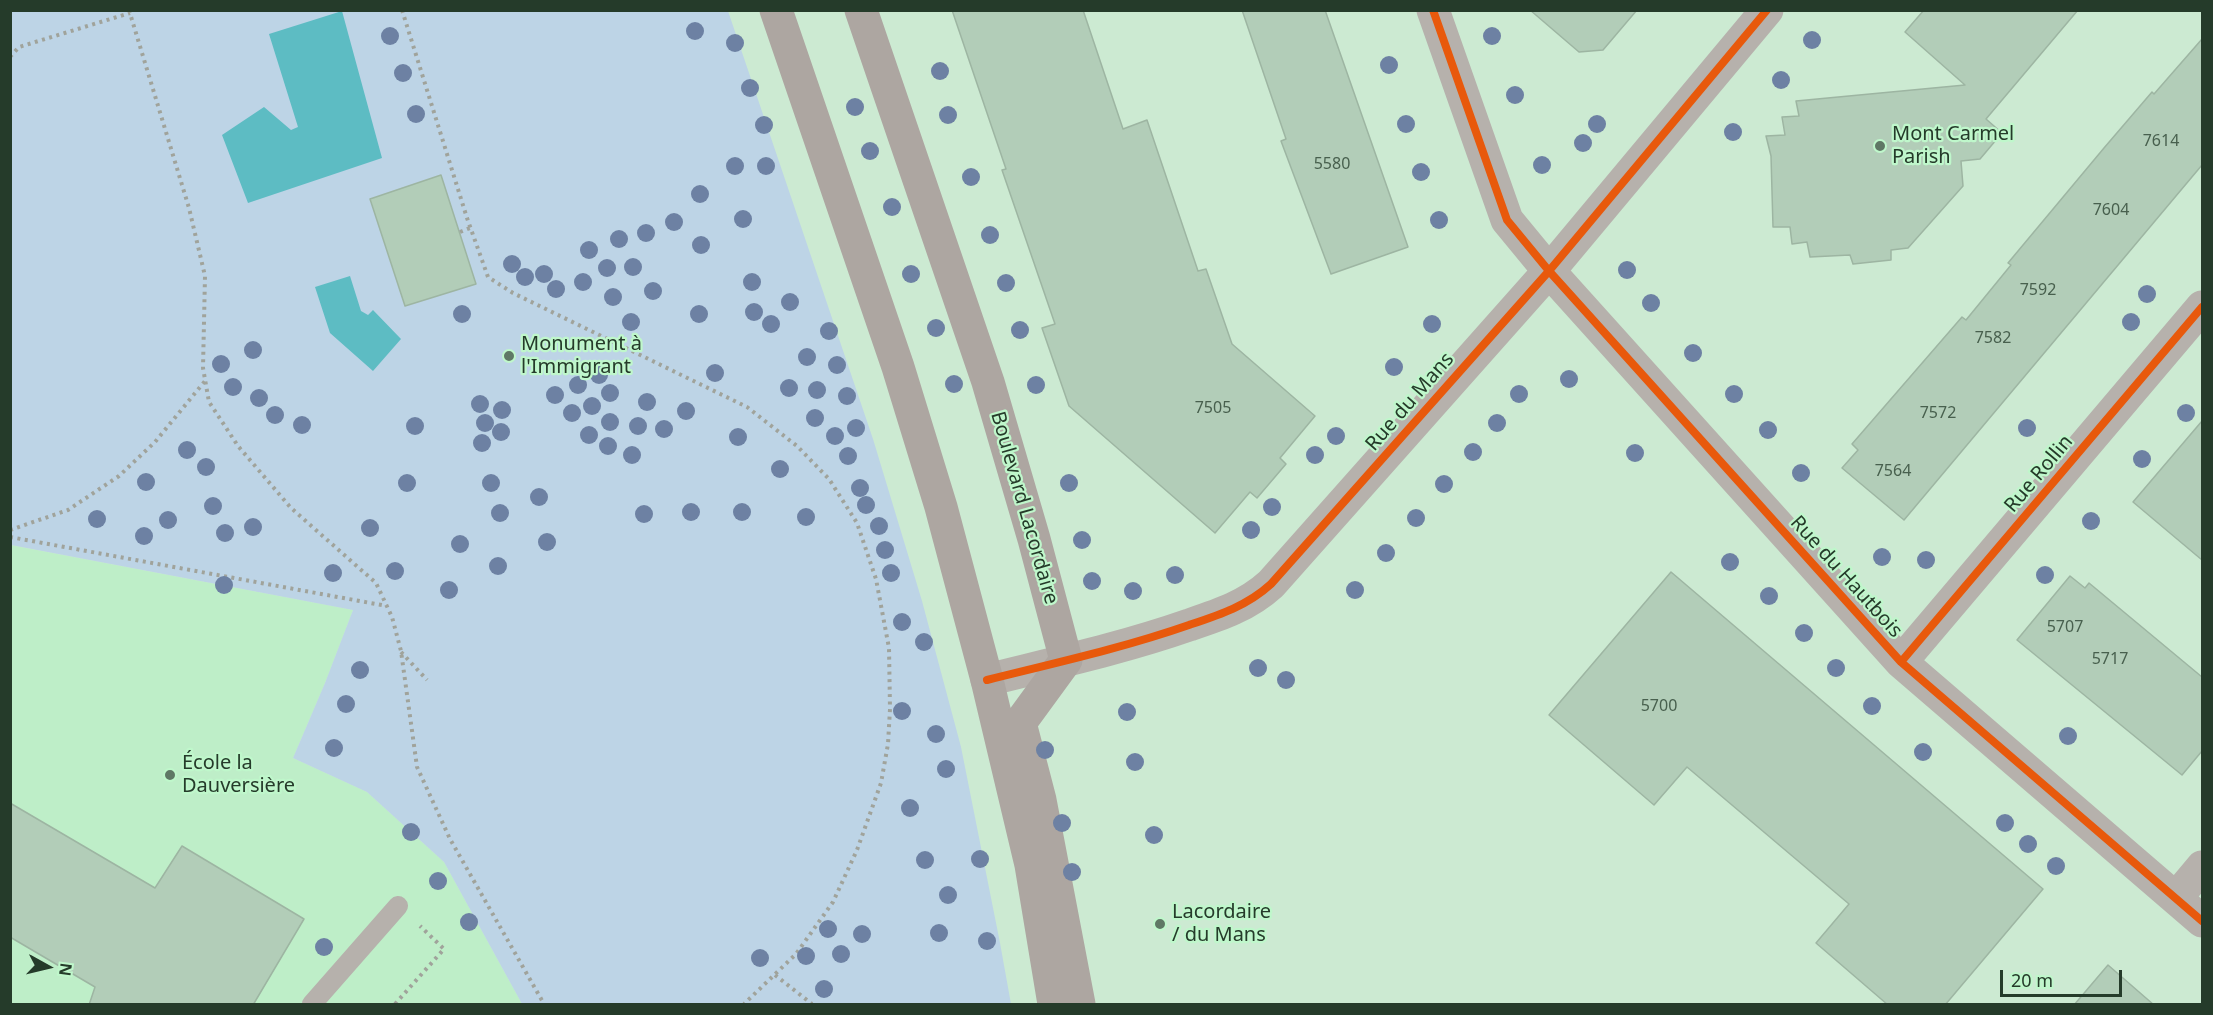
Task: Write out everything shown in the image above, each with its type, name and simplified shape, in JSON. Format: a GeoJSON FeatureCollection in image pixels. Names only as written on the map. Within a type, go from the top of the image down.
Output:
{"type":"FeatureCollection","features":[{"type":"Feature","properties":{"kind":"main road"},"geometry":{"type":"LineString","coordinates":[[776,10],[916,424],[941,507],[987,680],[1030,865],[1054,1005]]}},
{"type":"Feature","properties":{"kind":"main road","name":"Boulevard Lacordaire"},"geometry":{"type":"LineString","coordinates":[[861,10],[988,382],[1034,538],[1066,660]]}},
{"type":"Feature","properties":{"kind":"main road"},"geometry":{"type":"LineString","coordinates":[[1066,660],[1020,723],[1040,800],[1079,1005]]}},
{"type":"Feature","properties":{"kind":"street","name":"Rue du Hautbois"},"geometry":{"type":"LineString","coordinates":[[1433,10],[1507,220],[1549,272],[1901,662],[2202,921]]}},
{"type":"Feature","properties":{"kind":"street","name":"Rue du Mans"},"geometry":{"type":"LineString","coordinates":[[987,680],[1154,637],[1237,608],[1256,598],[1549,272],[1767,10]]}},
{"type":"Feature","properties":{"kind":"street","name":"Rue Rollin"},"geometry":{"type":"LineString","coordinates":[[1901,662],[2199,318]]}},
{"type":"Feature","properties":{"kind":"street"},"geometry":{"type":"LineString","coordinates":[[2176,898],[2202,867]]}},
{"type":"Feature","properties":{"kind":"lane"},"geometry":{"type":"LineString","coordinates":[[312,1005],[398,906]]}},
{"type":"Feature","properties":{"kind":"path"},"geometry":{"type":"LineString","coordinates":[[402,10],[470,228],[488,277],[513,293],[747,407],[797,446],[829,479],[857,523],[876,579],[889,648],[888,744],[880,783],[857,850],[833,902],[796,954],[744,1005]]}},
{"type":"Feature","properties":{"kind":"path"},"geometry":{"type":"LineString","coordinates":[[10,57],[19,47],[130,12],[189,208],[205,276],[203,368],[209,402],[238,446],[291,508],[376,583],[387,606],[401,651],[417,767],[450,839],[544,1005]]}},
{"type":"Feature","properties":{"kind":"path"},"geometry":{"type":"LineString","coordinates":[[460,232],[470,228]]}},
{"type":"Feature","properties":{"kind":"path"},"geometry":{"type":"LineString","coordinates":[[10,530],[68,510],[119,476],[155,442],[205,381]]}},
{"type":"Feature","properties":{"kind":"path"},"geometry":{"type":"LineString","coordinates":[[10,537],[387,606]]}},
{"type":"Feature","properties":{"kind":"path"},"geometry":{"type":"LineString","coordinates":[[401,651],[427,680]]}},
{"type":"Feature","properties":{"kind":"path"},"geometry":{"type":"LineString","coordinates":[[395,1005],[444,949],[416,923]]}},
{"type":"Feature","properties":{"kind":"path"},"geometry":{"type":"LineString","coordinates":[[775,975],[812,1005]]}},
{"type":"Feature","properties":{"kind":"shaded area"},"geometry":{"type":"Polygon","coordinates":[[[10,11],[728,11],[873,439],[922,601],[961,747],[1011,1004],[522,1004],[444,862],[367,792],[293,758],[353,610],[11,545],[10,11]]]}},
{"type":"Feature","properties":{"kind":"shaded area","name":"École la Dauversière"},"geometry":{"type":"Polygon","coordinates":[[[10,545],[353,610],[293,758],[367,792],[444,862],[522,1004],[11,1004],[10,545]]]}},
{"type":"Feature","properties":{"kind":"water"},"geometry":{"type":"Polygon","coordinates":[[[342,11],[382,158],[248,203],[222,135],[264,107],[291,130],[298,127],[269,34],[342,11]]]}},
{"type":"Feature","properties":{"kind":"water"},"geometry":{"type":"Polygon","coordinates":[[[350,276],[361,311],[368,315],[373,310],[401,339],[373,371],[330,333],[315,287],[350,276]]]}},
{"type":"Feature","properties":{"kind":"building"},"geometry":{"type":"Polygon","coordinates":[[[952,10],[1083,10],[1123,129],[1147,120],[1198,271],[1206,269],[1232,344],[1315,416],[1280,458],[1286,464],[1257,498],[1250,492],[1215,533],[1069,406],[1042,328],[1055,324],[1002,170],[1006,169],[952,10]]]}},
{"type":"Feature","properties":{"kind":"building"},"geometry":{"type":"Polygon","coordinates":[[[1242,10],[1325,10],[1408,247],[1331,274],[1281,141],[1286,139],[1242,10]]]}},
{"type":"Feature","properties":{"kind":"building"},"geometry":{"type":"Polygon","coordinates":[[[1530,10],[1637,10],[1603,50],[1579,52],[1530,10]]]}},
{"type":"Feature","properties":{"kind":"building","name":"Mont Carmel Parish"},"geometry":{"type":"Polygon","coordinates":[[[1924,10],[2078,10],[1986,119],[2002,133],[1980,159],[1961,161],[1963,186],[1908,248],[1891,250],[1891,260],[1853,264],[1850,255],[1810,257],[1807,242],[1792,244],[1790,227],[1773,227],[1771,156],[1766,136],[1785,135],[1782,117],[1799,116],[1796,101],[1965,85],[1905,32],[1924,10]]]}},
{"type":"Feature","properties":{"kind":"building"},"geometry":{"type":"Polygon","coordinates":[[[2202,39],[2202,165],[1904,520],[1842,468],[1858,450],[1852,444],[1962,317],[1966,320],[2011,265],[2008,263],[2104,148],[2202,39]]]}},
{"type":"Feature","properties":{"kind":"building"},"geometry":{"type":"Polygon","coordinates":[[[441,175],[476,284],[405,306],[370,199],[441,175]]]}},
{"type":"Feature","properties":{"kind":"building"},"geometry":{"type":"Polygon","coordinates":[[[2202,421],[2202,560],[2133,502],[2202,421]]]}},
{"type":"Feature","properties":{"kind":"building"},"geometry":{"type":"Polygon","coordinates":[[[1671,572],[2043,889],[1945,1005],[1888,1005],[1816,943],[1849,904],[1687,767],[1654,805],[1549,715],[1671,572]]]}},
{"type":"Feature","properties":{"kind":"building"},"geometry":{"type":"Polygon","coordinates":[[[2070,576],[2085,588],[2089,583],[2202,677],[2202,751],[2182,775],[2017,640],[2070,576]]]}},
{"type":"Feature","properties":{"kind":"building"},"geometry":{"type":"Polygon","coordinates":[[[10,803],[155,888],[182,846],[304,919],[253,1005],[89,1005],[95,987],[10,937],[10,803]]]}},
{"type":"Feature","properties":{"kind":"building"},"geometry":{"type":"Polygon","coordinates":[[[2108,965],[2154,1005],[2074,1005],[2108,965]]]}},
{"type":"Feature","properties":{"kind":"cycle path"},"geometry":{"type":"LineString","coordinates":[[1433,10],[1507,220],[1549,271],[1901,662],[2202,921]]}},
{"type":"Feature","properties":{"kind":"cycle path"},"geometry":{"type":"LineString","coordinates":[[987,680],[1164,633],[1222,613],[1262,592],[1549,271],[1767,10]]}},
{"type":"Feature","properties":{"kind":"cycle path"},"geometry":{"type":"LineString","coordinates":[[1901,662],[2202,307]]}},
{"type":"Feature","properties":{"kind":"place","name":"Mont Carmel Parish"},"geometry":{"type":"Point","coordinates":[1880,146]}},
{"type":"Feature","properties":{"kind":"place","name":"Monument à l'Immigrant"},"geometry":{"type":"Point","coordinates":[509,356]}},
{"type":"Feature","properties":{"kind":"place","name":"École la Dauversière"},"geometry":{"type":"Point","coordinates":[170,775]}},
{"type":"Feature","properties":{"kind":"place","name":"Lacordaire / du Mans"},"geometry":{"type":"Point","coordinates":[1160,924]}}]}
